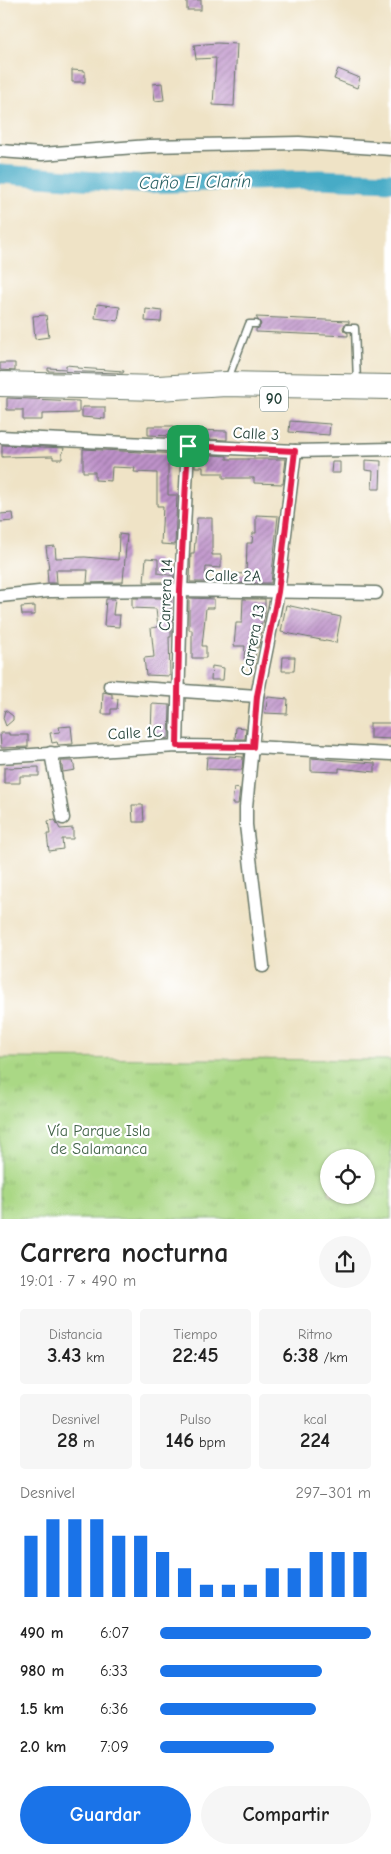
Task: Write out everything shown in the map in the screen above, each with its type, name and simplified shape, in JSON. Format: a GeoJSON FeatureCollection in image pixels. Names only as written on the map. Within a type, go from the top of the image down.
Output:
{"type":"FeatureCollection","features":[{"type":"Feature","properties":{"kind":"highway","name":"90"},"geometry":{"type":"LineString","coordinates":[[0,384],[158,388],[226,384],[391,387]]}},
{"type":"Feature","properties":{"kind":"highway","name":"90"},"geometry":{"type":"LineString","coordinates":[[158,388],[226,398],[391,401]]}},
{"type":"Feature","properties":{"kind":"street"},"geometry":{"type":"LineString","coordinates":[[0,151],[42,154],[150,146],[299,143],[391,149]]}},
{"type":"Feature","properties":{"kind":"street","name":"Calle 3"},"geometry":{"type":"LineString","coordinates":[[0,436],[295,451],[391,449]]}},
{"type":"Feature","properties":{"kind":"street","name":"Carrera 14"},"geometry":{"type":"LineString","coordinates":[[177,746],[180,590],[188,446]]}},
{"type":"Feature","properties":{"kind":"street","name":"Carrera 13"},"geometry":{"type":"LineString","coordinates":[[263,966],[246,817],[246,797],[253,747],[257,696],[278,592],[295,451]]}},
{"type":"Feature","properties":{"kind":"street","name":"Calle 2A"},"geometry":{"type":"LineString","coordinates":[[0,596],[49,591],[180,590],[376,593]]}},
{"type":"Feature","properties":{"kind":"street"},"geometry":{"type":"LineString","coordinates":[[110,686],[257,696]]}},
{"type":"Feature","properties":{"kind":"street","name":"Calle 1C"},"geometry":{"type":"LineString","coordinates":[[0,757],[177,746],[253,747],[391,754]]}},
{"type":"Feature","properties":{"kind":"street"},"geometry":{"type":"LineString","coordinates":[[51,753],[63,818]]}},
{"type":"Feature","properties":{"kind":"lane"},"geometry":{"type":"LineString","coordinates":[[226,384],[249,324],[256,324]]}},
{"type":"Feature","properties":{"kind":"lane"},"geometry":{"type":"LineString","coordinates":[[348,328],[355,328],[357,386]]}},
{"type":"Feature","properties":{"kind":"green space","name":"Vía Parque Isla de Salamanca"},"geometry":{"type":"Polygon","coordinates":[[[0,1058],[391,1060],[391,1219],[0,1219],[0,1058]]]}},
{"type":"Feature","properties":{"kind":"building"},"geometry":{"type":"Polygon","coordinates":[[[187,0],[201,0],[201,10],[187,10],[187,0]]]}},
{"type":"Feature","properties":{"kind":"building"},"geometry":{"type":"Polygon","coordinates":[[[237,44],[234,106],[213,105],[216,58],[196,59],[194,45],[237,44]]]}},
{"type":"Feature","properties":{"kind":"building"},"geometry":{"type":"Polygon","coordinates":[[[338,69],[360,78],[357,88],[334,79],[338,69]]]}},
{"type":"Feature","properties":{"kind":"building"},"geometry":{"type":"Polygon","coordinates":[[[72,70],[85,71],[85,82],[72,82],[72,70]]]}},
{"type":"Feature","properties":{"kind":"building"},"geometry":{"type":"Polygon","coordinates":[[[162,83],[164,100],[155,101],[153,84],[162,83]]]}},
{"type":"Feature","properties":{"kind":"building"},"geometry":{"type":"Polygon","coordinates":[[[97,304],[120,307],[118,321],[95,318],[97,304]]]}},
{"type":"Feature","properties":{"kind":"building"},"geometry":{"type":"Polygon","coordinates":[[[146,309],[162,311],[161,322],[145,321],[146,309]]]}},
{"type":"Feature","properties":{"kind":"building"},"geometry":{"type":"Polygon","coordinates":[[[46,315],[49,337],[35,339],[33,316],[46,315]]]}},
{"type":"Feature","properties":{"kind":"building"},"geometry":{"type":"Polygon","coordinates":[[[256,317],[349,321],[343,328],[348,333],[348,336],[256,332],[256,329],[261,324],[256,317]]]}},
{"type":"Feature","properties":{"kind":"building"},"geometry":{"type":"Polygon","coordinates":[[[0,363],[15,363],[15,371],[0,370],[0,363]]]}},
{"type":"Feature","properties":{"kind":"building"},"geometry":{"type":"Polygon","coordinates":[[[66,365],[77,366],[77,368],[124,371],[123,373],[48,371],[48,368],[66,369],[66,365]]]}},
{"type":"Feature","properties":{"kind":"building"},"geometry":{"type":"Polygon","coordinates":[[[7,398],[79,401],[79,413],[42,414],[42,420],[23,420],[23,410],[7,410],[7,398]]]}},
{"type":"Feature","properties":{"kind":"building"},"geometry":{"type":"Polygon","coordinates":[[[82,407],[105,407],[105,419],[82,417],[82,407]]]}},
{"type":"Feature","properties":{"kind":"building"},"geometry":{"type":"Polygon","coordinates":[[[290,421],[330,424],[329,435],[289,432],[290,421]]]}},
{"type":"Feature","properties":{"kind":"building"},"geometry":{"type":"Polygon","coordinates":[[[148,426],[174,426],[174,436],[148,435],[148,426]]]}},
{"type":"Feature","properties":{"kind":"building"},"geometry":{"type":"Polygon","coordinates":[[[188,430],[227,431],[227,440],[188,438],[188,430]]]}},
{"type":"Feature","properties":{"kind":"building"},"geometry":{"type":"Polygon","coordinates":[[[2,445],[64,448],[62,459],[53,459],[53,456],[2,457],[2,445]]]}},
{"type":"Feature","properties":{"kind":"building"},"geometry":{"type":"Polygon","coordinates":[[[83,449],[179,454],[179,466],[168,465],[168,495],[177,495],[175,545],[161,544],[163,506],[157,506],[157,473],[134,472],[135,468],[112,467],[111,481],[95,480],[95,472],[83,472],[83,449]]]}},
{"type":"Feature","properties":{"kind":"building"},"geometry":{"type":"Polygon","coordinates":[[[196,454],[227,456],[227,459],[286,459],[283,484],[254,483],[254,478],[223,478],[223,473],[203,473],[203,467],[195,467],[196,454]]]}},
{"type":"Feature","properties":{"kind":"building"},"geometry":{"type":"Polygon","coordinates":[[[365,460],[381,461],[380,489],[372,489],[373,471],[365,470],[365,460]]]}},
{"type":"Feature","properties":{"kind":"building"},"geometry":{"type":"Polygon","coordinates":[[[332,462],[340,462],[340,473],[331,473],[332,462]]]}},
{"type":"Feature","properties":{"kind":"building"},"geometry":{"type":"Polygon","coordinates":[[[13,513],[14,521],[0,522],[0,514],[13,513]]]}},
{"type":"Feature","properties":{"kind":"building"},"geometry":{"type":"Polygon","coordinates":[[[256,515],[278,516],[271,583],[223,583],[223,573],[246,574],[247,543],[252,543],[253,533],[256,533],[256,515]]]}},
{"type":"Feature","properties":{"kind":"building"},"geometry":{"type":"Polygon","coordinates":[[[197,518],[212,518],[212,555],[221,555],[221,568],[206,567],[205,582],[190,582],[191,553],[194,553],[197,518]]]}},
{"type":"Feature","properties":{"kind":"building"},"geometry":{"type":"Polygon","coordinates":[[[119,534],[127,535],[123,582],[87,583],[88,570],[56,570],[57,583],[48,583],[47,569],[49,569],[46,547],[55,546],[56,558],[85,557],[118,560],[119,534]]]}},
{"type":"Feature","properties":{"kind":"building"},"geometry":{"type":"Polygon","coordinates":[[[146,558],[158,559],[158,573],[174,576],[173,582],[144,582],[146,558]]]}},
{"type":"Feature","properties":{"kind":"building"},"geometry":{"type":"Polygon","coordinates":[[[132,598],[171,598],[171,609],[169,609],[171,625],[171,637],[169,637],[170,676],[146,675],[144,658],[154,657],[151,628],[158,627],[156,609],[132,608],[132,598]]]}},
{"type":"Feature","properties":{"kind":"building"},"geometry":{"type":"Polygon","coordinates":[[[189,598],[214,599],[214,608],[206,608],[202,646],[206,646],[206,658],[192,658],[192,630],[189,630],[189,598]]]}},
{"type":"Feature","properties":{"kind":"building"},"geometry":{"type":"Polygon","coordinates":[[[106,599],[115,599],[113,615],[120,615],[119,627],[104,626],[106,599]]]}},
{"type":"Feature","properties":{"kind":"building"},"geometry":{"type":"Polygon","coordinates":[[[243,599],[265,599],[265,614],[263,623],[261,623],[260,641],[258,648],[256,647],[255,660],[244,659],[245,646],[234,646],[236,623],[242,623],[243,599]]]}},
{"type":"Feature","properties":{"kind":"building"},"geometry":{"type":"Polygon","coordinates":[[[286,605],[341,617],[336,643],[281,632],[286,605]]]}},
{"type":"Feature","properties":{"kind":"building"},"geometry":{"type":"Polygon","coordinates":[[[35,606],[35,615],[22,615],[21,607],[35,606]]]}},
{"type":"Feature","properties":{"kind":"building"},"geometry":{"type":"Polygon","coordinates":[[[283,657],[295,657],[294,671],[282,671],[283,657]]]}},
{"type":"Feature","properties":{"kind":"building"},"geometry":{"type":"Polygon","coordinates":[[[212,666],[224,668],[223,680],[211,680],[212,666]]]}},
{"type":"Feature","properties":{"kind":"building"},"geometry":{"type":"Polygon","coordinates":[[[103,692],[112,694],[112,698],[118,699],[117,709],[111,709],[111,714],[102,714],[103,692]]]}},
{"type":"Feature","properties":{"kind":"building"},"geometry":{"type":"Polygon","coordinates":[[[268,697],[288,699],[287,714],[265,713],[268,697]]]}},
{"type":"Feature","properties":{"kind":"building"},"geometry":{"type":"Polygon","coordinates":[[[152,704],[170,705],[169,738],[161,739],[160,735],[151,735],[152,704]]]}},
{"type":"Feature","properties":{"kind":"building"},"geometry":{"type":"Polygon","coordinates":[[[5,710],[13,716],[13,720],[6,726],[3,718],[5,710]]]}},
{"type":"Feature","properties":{"kind":"building"},"geometry":{"type":"Polygon","coordinates":[[[370,723],[391,723],[391,739],[370,738],[370,723]]]}},
{"type":"Feature","properties":{"kind":"building"},"geometry":{"type":"Polygon","coordinates":[[[71,726],[73,744],[58,745],[57,742],[52,743],[50,733],[60,732],[59,727],[71,726]]]}},
{"type":"Feature","properties":{"kind":"building"},"geometry":{"type":"Polygon","coordinates":[[[236,727],[246,728],[245,739],[235,739],[236,727]]]}},
{"type":"Feature","properties":{"kind":"building"},"geometry":{"type":"Polygon","coordinates":[[[0,733],[28,735],[28,747],[1,748],[0,733]]]}},
{"type":"Feature","properties":{"kind":"building"},"geometry":{"type":"Polygon","coordinates":[[[229,756],[243,757],[242,770],[206,769],[207,757],[229,758],[229,756]]]}},
{"type":"Feature","properties":{"kind":"building"},"geometry":{"type":"Polygon","coordinates":[[[311,758],[375,763],[375,772],[339,768],[339,772],[311,771],[311,758]]]}},
{"type":"Feature","properties":{"kind":"building"},"geometry":{"type":"Polygon","coordinates":[[[61,761],[73,761],[75,770],[63,772],[61,761]]]}},
{"type":"Feature","properties":{"kind":"building"},"geometry":{"type":"Polygon","coordinates":[[[39,767],[39,776],[20,776],[20,783],[4,783],[4,768],[39,767]]]}},
{"type":"Feature","properties":{"kind":"building"},"geometry":{"type":"Polygon","coordinates":[[[234,788],[240,789],[238,804],[232,804],[234,788]]]}},
{"type":"Feature","properties":{"kind":"building"},"geometry":{"type":"Polygon","coordinates":[[[132,805],[143,805],[144,822],[133,822],[132,805]]]}},
{"type":"Feature","properties":{"kind":"building"},"geometry":{"type":"Polygon","coordinates":[[[55,820],[60,829],[73,828],[73,839],[62,839],[63,849],[49,851],[47,834],[50,834],[48,821],[55,820]]]}},
{"type":"Feature","properties":{"kind":"waterway","name":"Caño El Clarín"},"geometry":{"type":"LineString","coordinates":[[0,174],[137,184],[320,179],[391,182]]}},
{"type":"Feature","properties":{"kind":"route"},"geometry":{"type":"LineString","coordinates":[[188,446],[295,451],[278,592],[257,696],[253,747],[177,746],[180,590],[188,446]]}}]}
